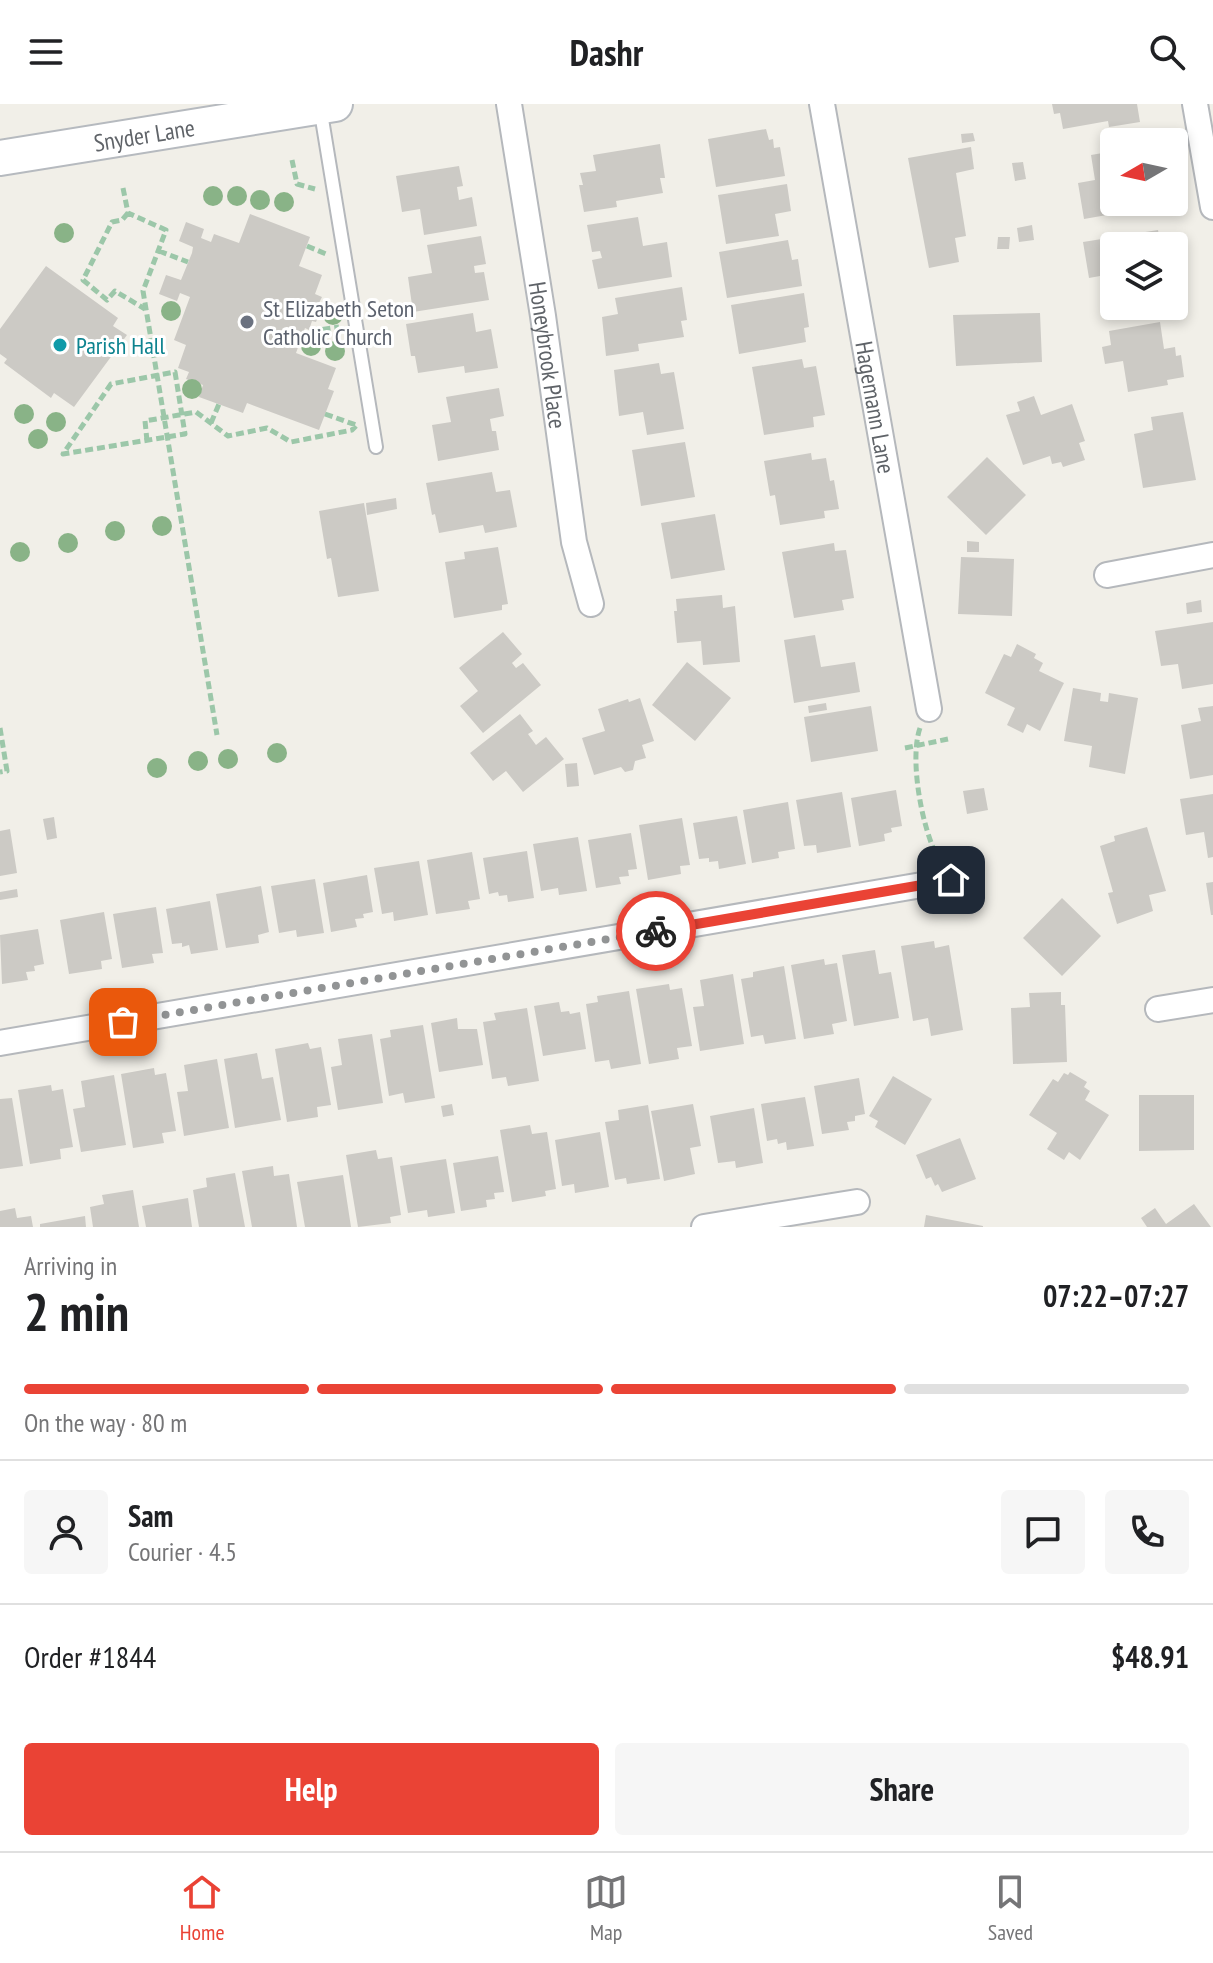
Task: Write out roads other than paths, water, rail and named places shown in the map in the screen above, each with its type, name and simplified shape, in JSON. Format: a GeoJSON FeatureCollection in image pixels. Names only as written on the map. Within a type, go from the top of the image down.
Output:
{"type":"FeatureCollection","features":[{"type":"Feature","properties":{"kind":"street","name":"Honeybrook Place"},"geometry":{"type":"LineString","coordinates":[[509,104],[541,301],[574,542],[591,604]]}},
{"type":"Feature","properties":{"kind":"street","name":"Hagemann Lane"},"geometry":{"type":"LineString","coordinates":[[822,104],[929,709]]}},
{"type":"Feature","properties":{"kind":"street"},"geometry":{"type":"LineString","coordinates":[[1195,104],[1213,207]]}},
{"type":"Feature","properties":{"kind":"street","name":"Snyder Lane"},"geometry":{"type":"LineString","coordinates":[[0,158],[327,105]]}},
{"type":"Feature","properties":{"kind":"street"},"geometry":{"type":"LineString","coordinates":[[1107,575],[1213,555]]}},
{"type":"Feature","properties":{"kind":"street"},"geometry":{"type":"LineString","coordinates":[[0,1043],[951,880]]}},
{"type":"Feature","properties":{"kind":"street"},"geometry":{"type":"LineString","coordinates":[[1158,1009],[1213,1000]]}},
{"type":"Feature","properties":{"kind":"street"},"geometry":{"type":"LineString","coordinates":[[704,1227],[857,1202]]}},
{"type":"Feature","properties":{"kind":"lane"},"geometry":{"type":"LineString","coordinates":[[327,105],[376,447]]}},
{"type":"Feature","properties":{"kind":"place","name":"St Elizabeth Seton Catholic Church"},"geometry":{"type":"Point","coordinates":[247,322]}},
{"type":"Feature","properties":{"kind":"place","name":"Parish Hall"},"geometry":{"type":"Point","coordinates":[60,345]}}]}
